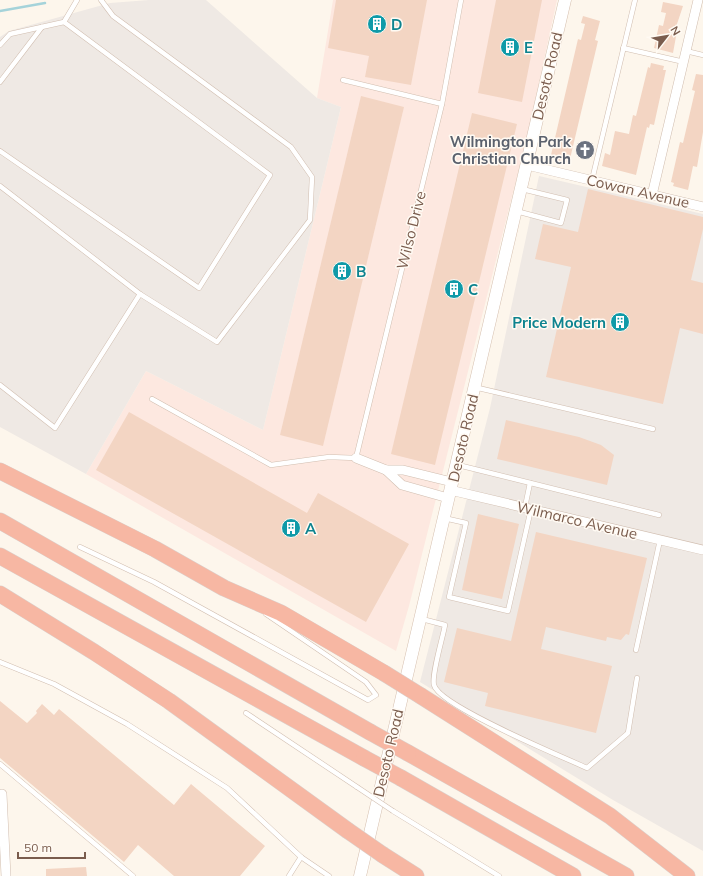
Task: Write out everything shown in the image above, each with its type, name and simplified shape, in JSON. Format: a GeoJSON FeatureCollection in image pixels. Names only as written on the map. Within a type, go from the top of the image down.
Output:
{"type":"FeatureCollection","features":[{"type":"Feature","properties":{"kind":"highway"},"geometry":{"type":"LineString","coordinates":[[0,471],[155,549],[224,588],[281,613],[384,673],[604,811],[687,876]]}},
{"type":"Feature","properties":{"kind":"highway"},"geometry":{"type":"LineString","coordinates":[[0,521],[626,876]]}},
{"type":"Feature","properties":{"kind":"highway"},"geometry":{"type":"LineString","coordinates":[[0,556],[401,778],[573,876]]}},
{"type":"Feature","properties":{"kind":"highway"},"geometry":{"type":"LineString","coordinates":[[0,594],[94,652],[169,701],[347,830],[416,876]]}},
{"type":"Feature","properties":{"kind":"highway"},"geometry":{"type":"LineString","coordinates":[[0,600],[94,652]]}},
{"type":"Feature","properties":{"kind":"street","name":"Desoto Road"},"geometry":{"type":"LineString","coordinates":[[360,876],[565,0]]}},
{"type":"Feature","properties":{"kind":"street"},"geometry":{"type":"LineString","coordinates":[[652,195],[698,0]]}},
{"type":"Feature","properties":{"kind":"street","name":"Cowan Avenue"},"geometry":{"type":"LineString","coordinates":[[527,165],[703,207]]}},
{"type":"Feature","properties":{"kind":"street","name":"Wilmarco Avenue"},"geometry":{"type":"LineString","coordinates":[[356,458],[386,470],[402,485],[450,490],[703,550]]}},
{"type":"Feature","properties":{"kind":"street","name":"Wilmarco Avenue"},"geometry":{"type":"LineString","coordinates":[[386,470],[403,470],[450,490]]}},
{"type":"Feature","properties":{"kind":"street"},"geometry":{"type":"LineString","coordinates":[[2,794],[6,876]]}},
{"type":"Feature","properties":{"kind":"lane"},"geometry":{"type":"LineString","coordinates":[[0,45],[10,34],[64,22],[77,0]]}},
{"type":"Feature","properties":{"kind":"lane"},"geometry":{"type":"LineString","coordinates":[[0,186],[140,294],[217,342],[310,220],[312,178],[291,147],[113,16],[100,0]]}},
{"type":"Feature","properties":{"kind":"lane","name":"Wilso Drive"},"geometry":{"type":"LineString","coordinates":[[356,458],[442,104],[461,0]]}},
{"type":"Feature","properties":{"kind":"lane"},"geometry":{"type":"LineString","coordinates":[[592,180],[635,0]]}},
{"type":"Feature","properties":{"kind":"lane"},"geometry":{"type":"LineString","coordinates":[[0,150],[199,288],[270,175],[64,22]]}},
{"type":"Feature","properties":{"kind":"lane"},"geometry":{"type":"LineString","coordinates":[[0,82],[42,27]]}},
{"type":"Feature","properties":{"kind":"lane"},"geometry":{"type":"LineString","coordinates":[[623,48],[684,62]]}},
{"type":"Feature","properties":{"kind":"lane"},"geometry":{"type":"LineString","coordinates":[[686,51],[703,55]]}},
{"type":"Feature","properties":{"kind":"lane"},"geometry":{"type":"LineString","coordinates":[[343,80],[442,104]]}},
{"type":"Feature","properties":{"kind":"lane"},"geometry":{"type":"LineString","coordinates":[[516,211],[561,223],[567,200],[521,188]]}},
{"type":"Feature","properties":{"kind":"lane"},"geometry":{"type":"LineString","coordinates":[[0,385],[55,428],[140,294]]}},
{"type":"Feature","properties":{"kind":"lane"},"geometry":{"type":"LineString","coordinates":[[474,387],[653,429]]}},
{"type":"Feature","properties":{"kind":"lane","name":"Wilmarco Avenue"},"geometry":{"type":"LineString","coordinates":[[152,399],[272,465],[329,457],[356,458]]}},
{"type":"Feature","properties":{"kind":"lane"},"geometry":{"type":"LineString","coordinates":[[456,465],[659,515]]}},
{"type":"Feature","properties":{"kind":"lane"},"geometry":{"type":"LineString","coordinates":[[444,518],[466,523],[449,597],[508,611],[528,508],[530,483]]}},
{"type":"Feature","properties":{"kind":"lane"},"geometry":{"type":"LineString","coordinates":[[636,650],[660,540]]}},
{"type":"Feature","properties":{"kind":"lane"},"geometry":{"type":"LineString","coordinates":[[80,547],[154,582],[368,700],[376,695],[366,682],[263,612]]}},
{"type":"Feature","properties":{"kind":"lane"},"geometry":{"type":"LineString","coordinates":[[224,588],[256,608]]}},
{"type":"Feature","properties":{"kind":"lane"},"geometry":{"type":"LineString","coordinates":[[420,619],[445,625],[433,683],[438,692],[474,716],[587,768],[628,733],[638,678]]}},
{"type":"Feature","properties":{"kind":"lane"},"geometry":{"type":"LineString","coordinates":[[0,662],[54,684],[127,724],[227,788],[301,857],[329,876]]}},
{"type":"Feature","properties":{"kind":"lane"},"geometry":{"type":"LineString","coordinates":[[246,713],[393,811],[499,876]]}},
{"type":"Feature","properties":{"kind":"lane"},"geometry":{"type":"LineString","coordinates":[[0,764],[133,876]]}},
{"type":"Feature","properties":{"kind":"lane"},"geometry":{"type":"LineString","coordinates":[[289,876],[301,857]]}},
{"type":"Feature","properties":{"kind":"shaded area"},"geometry":{"type":"Polygon","coordinates":[[[149,0],[206,0],[317,98],[341,107],[263,430],[146,371],[86,474],[0,427],[0,37],[9,31],[110,3],[149,0]]]}},
{"type":"Feature","properties":{"kind":"shaded area"},"geometry":{"type":"Polygon","coordinates":[[[333,0],[557,0],[529,129],[409,606],[396,651],[86,474],[146,371],[263,430],[341,107],[317,98],[333,0]]]}},
{"type":"Feature","properties":{"kind":"shaded area"},"geometry":{"type":"Polygon","coordinates":[[[539,176],[703,214],[703,851],[613,800],[420,682],[490,408],[539,176]]]}},
{"type":"Feature","properties":{"kind":"building","name":"D"},"geometry":{"type":"Polygon","coordinates":[[[336,0],[427,0],[411,85],[365,77],[369,56],[328,48],[336,0]]]}},
{"type":"Feature","properties":{"kind":"building","name":"E"},"geometry":{"type":"Polygon","coordinates":[[[496,0],[542,0],[522,102],[478,93],[496,0]]]}},
{"type":"Feature","properties":{"kind":"building"},"geometry":{"type":"Polygon","coordinates":[[[663,2],[683,6],[675,30],[677,31],[673,53],[654,48],[659,25],[663,26],[666,13],[661,12],[663,2]]]}},
{"type":"Feature","properties":{"kind":"building"},"geometry":{"type":"Polygon","coordinates":[[[583,16],[600,21],[595,40],[598,41],[569,163],[553,159],[554,156],[551,155],[578,39],[581,40],[585,24],[581,23],[583,16]]]}},
{"type":"Feature","properties":{"kind":"building"},"geometry":{"type":"Polygon","coordinates":[[[651,63],[664,66],[663,70],[666,70],[654,125],[650,124],[649,128],[647,127],[636,175],[602,166],[605,153],[610,155],[615,131],[629,134],[633,115],[636,116],[648,67],[650,68],[651,63]]]}},
{"type":"Feature","properties":{"kind":"building"},"geometry":{"type":"Polygon","coordinates":[[[696,74],[703,75],[703,132],[697,167],[693,166],[688,190],[673,186],[674,183],[671,182],[680,142],[683,143],[695,91],[692,90],[696,74]]]}},
{"type":"Feature","properties":{"kind":"building","name":"B"},"geometry":{"type":"Polygon","coordinates":[[[361,96],[404,107],[323,446],[280,435],[361,96]]]}},
{"type":"Feature","properties":{"kind":"building","name":"C"},"geometry":{"type":"Polygon","coordinates":[[[472,113],[517,124],[435,465],[391,454],[472,113]]]}},
{"type":"Feature","properties":{"kind":"building","name":"Price Modern"},"geometry":{"type":"Polygon","coordinates":[[[588,189],[703,217],[703,229],[691,280],[703,283],[703,334],[680,328],[663,404],[546,377],[571,267],[535,259],[543,224],[578,232],[588,189]]]}},
{"type":"Feature","properties":{"kind":"building","name":"A"},"geometry":{"type":"Polygon","coordinates":[[[129,412],[307,513],[318,493],[409,544],[366,622],[96,470],[129,412]]]}},
{"type":"Feature","properties":{"kind":"building"},"geometry":{"type":"Polygon","coordinates":[[[506,420],[579,437],[601,445],[614,455],[607,485],[497,459],[506,420]]]}},
{"type":"Feature","properties":{"kind":"building"},"geometry":{"type":"Polygon","coordinates":[[[478,514],[519,524],[502,599],[462,590],[478,514]]]}},
{"type":"Feature","properties":{"kind":"building"},"geometry":{"type":"Polygon","coordinates":[[[536,532],[647,558],[629,635],[626,634],[621,640],[607,637],[606,641],[546,627],[541,649],[612,666],[596,733],[485,706],[488,693],[444,682],[457,628],[511,641],[536,532]]]}},
{"type":"Feature","properties":{"kind":"building"},"geometry":{"type":"Polygon","coordinates":[[[0,701],[27,723],[37,713],[36,711],[42,704],[54,715],[59,709],[174,805],[191,784],[265,846],[240,876],[174,876],[138,845],[124,862],[0,758],[0,701]]]}},
{"type":"Feature","properties":{"kind":"building"},"geometry":{"type":"Polygon","coordinates":[[[86,867],[87,876],[46,876],[46,869],[86,867]]]}},
{"type":"Feature","properties":{"kind":"waterway"},"geometry":{"type":"LineString","coordinates":[[0,11],[45,3]]}},
{"type":"Feature","properties":{"kind":"place","name":"D"},"geometry":{"type":"Point","coordinates":[377,24]}},
{"type":"Feature","properties":{"kind":"place","name":"E"},"geometry":{"type":"Point","coordinates":[510,47]}},
{"type":"Feature","properties":{"kind":"place","name":"Wilmington Park Christian Church"},"geometry":{"type":"Point","coordinates":[585,150]}},
{"type":"Feature","properties":{"kind":"place","name":"B"},"geometry":{"type":"Point","coordinates":[342,271]}},
{"type":"Feature","properties":{"kind":"place","name":"C"},"geometry":{"type":"Point","coordinates":[454,289]}},
{"type":"Feature","properties":{"kind":"place","name":"Price Modern"},"geometry":{"type":"Point","coordinates":[620,322]}},
{"type":"Feature","properties":{"kind":"place","name":"A"},"geometry":{"type":"Point","coordinates":[291,528]}}]}
